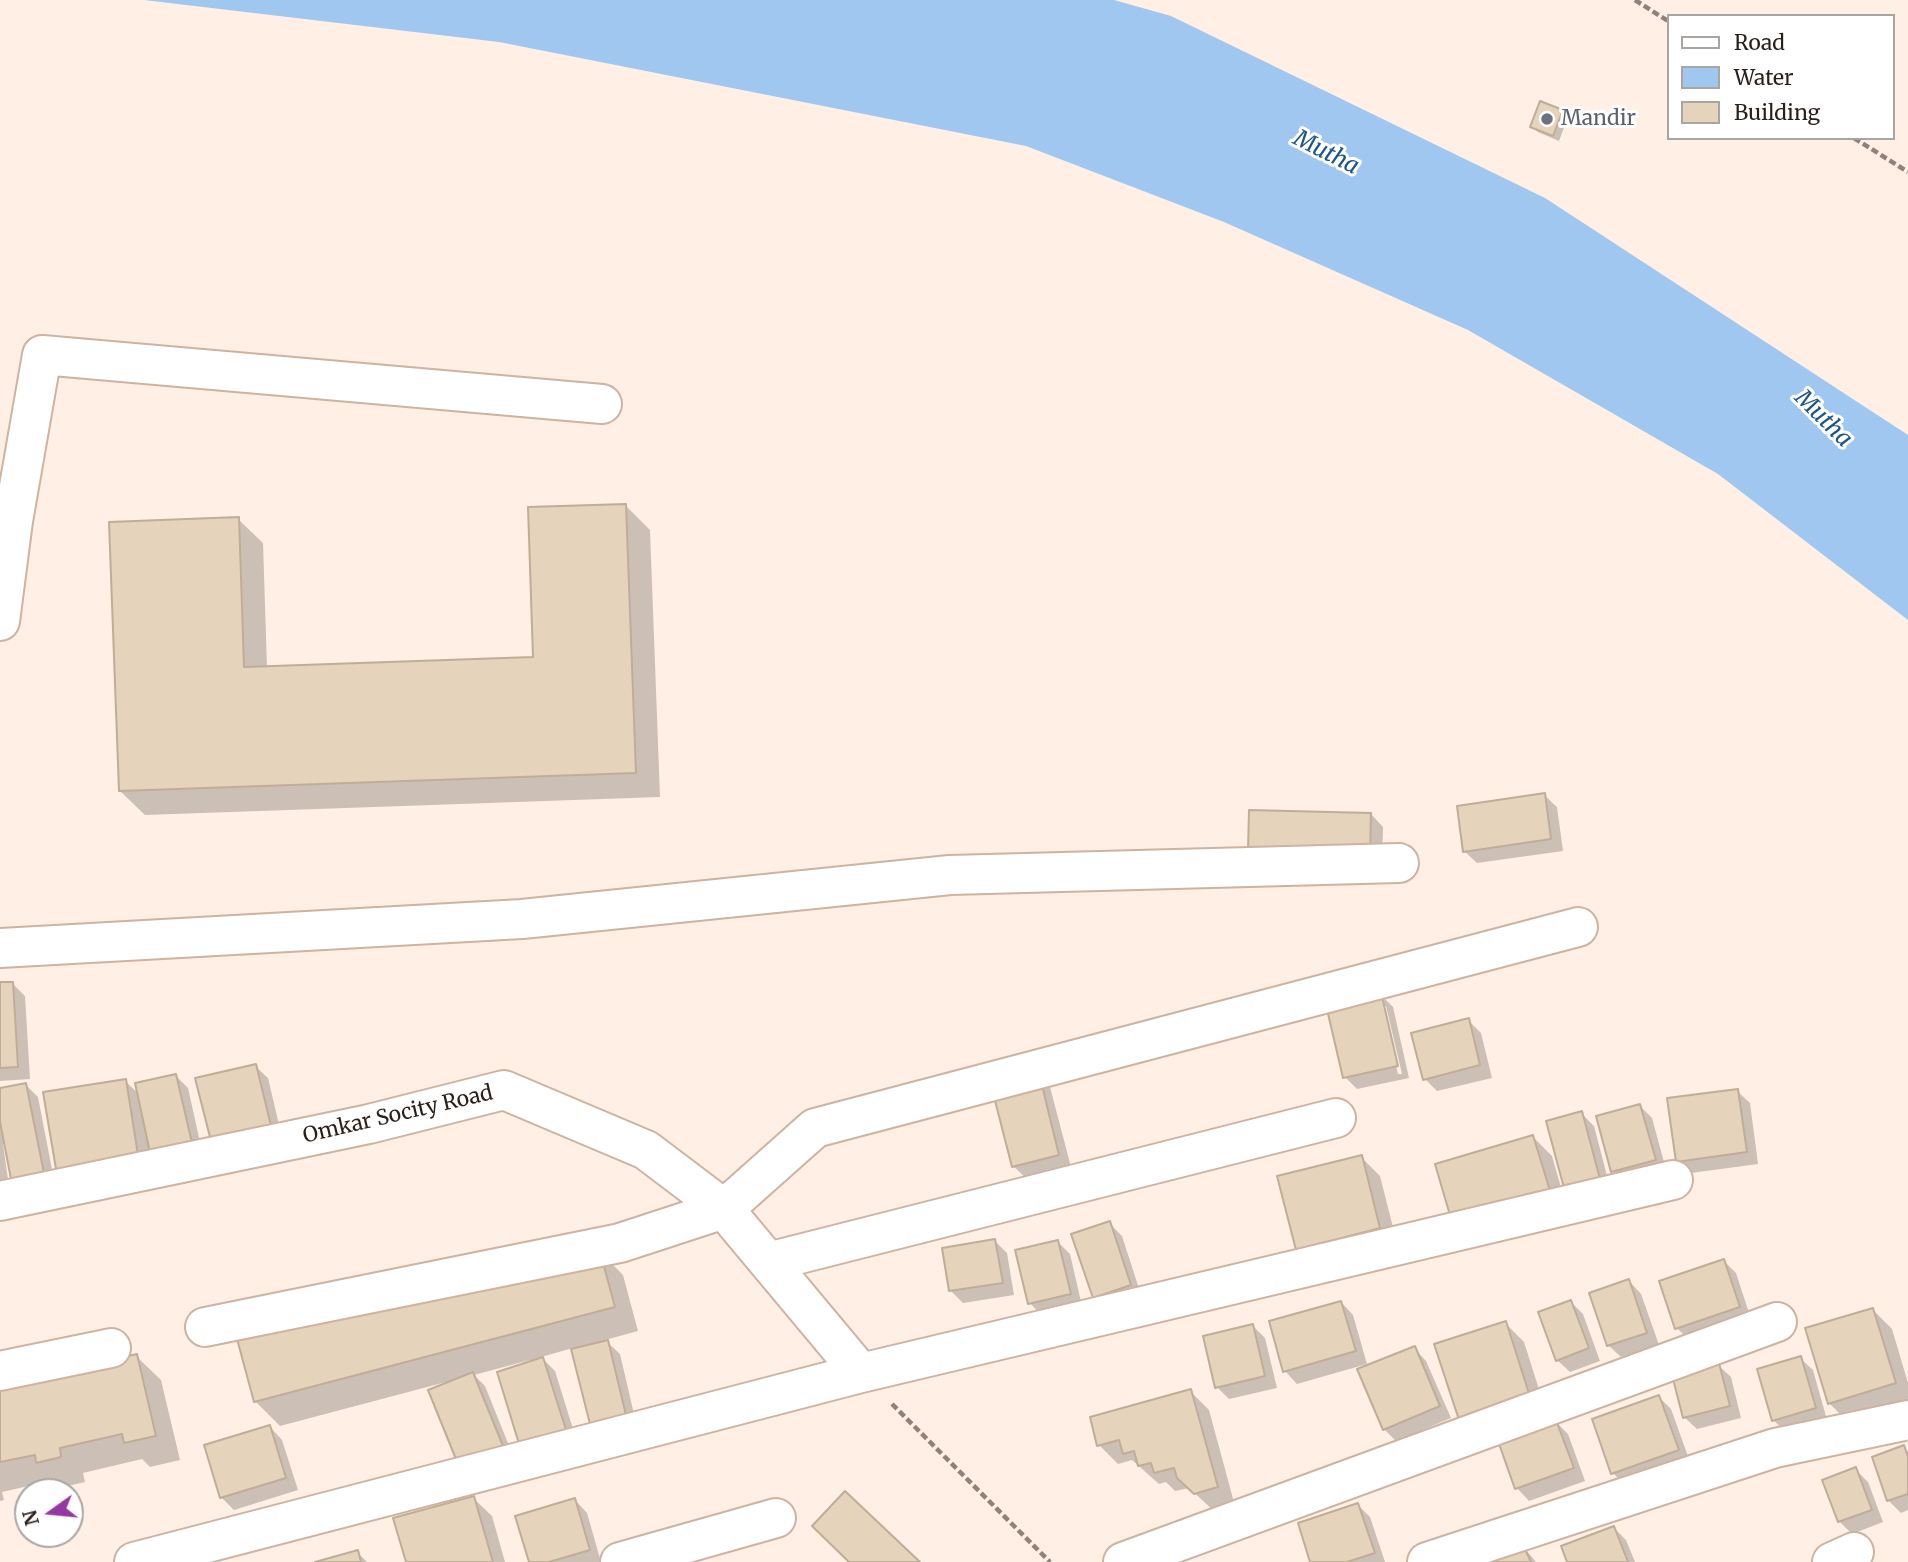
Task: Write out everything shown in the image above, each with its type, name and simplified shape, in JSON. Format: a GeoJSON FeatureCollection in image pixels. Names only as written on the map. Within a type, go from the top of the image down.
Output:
{"type":"FeatureCollection","features":[{"type":"Feature","properties":{"kind":"street"},"geometry":{"type":"LineString","coordinates":[[0,621],[13,521],[42,355],[603,404]]}},
{"type":"Feature","properties":{"kind":"street"},"geometry":{"type":"LineString","coordinates":[[0,948],[522,919],[950,875],[1399,863]]}},
{"type":"Feature","properties":{"kind":"street"},"geometry":{"type":"LineString","coordinates":[[205,1327],[620,1243],[724,1209],[815,1128],[1578,927]]}},
{"type":"Feature","properties":{"kind":"street","name":"Omkar Socity Road"},"geometry":{"type":"LineString","coordinates":[[0,1201],[369,1124],[504,1090],[646,1150],[724,1209],[861,1373]]}},
{"type":"Feature","properties":{"kind":"street"},"geometry":{"type":"LineString","coordinates":[[768,1262],[1336,1118]]}},
{"type":"Feature","properties":{"kind":"street"},"geometry":{"type":"LineString","coordinates":[[134,1562],[861,1373],[1673,1180]]}},
{"type":"Feature","properties":{"kind":"street"},"geometry":{"type":"LineString","coordinates":[[1123,1562],[1777,1322]]}},
{"type":"Feature","properties":{"kind":"street"},"geometry":{"type":"LineString","coordinates":[[0,1371],[111,1348]]}},
{"type":"Feature","properties":{"kind":"street"},"geometry":{"type":"LineString","coordinates":[[1427,1562],[1776,1448],[1908,1420]]}},
{"type":"Feature","properties":{"kind":"street"},"geometry":{"type":"LineString","coordinates":[[620,1562],[776,1518]]}},
{"type":"Feature","properties":{"kind":"path"},"geometry":{"type":"LineString","coordinates":[[1634,0],[1666,20]]}},
{"type":"Feature","properties":{"kind":"path"},"geometry":{"type":"LineString","coordinates":[[1857,140],[1908,172]]}},
{"type":"Feature","properties":{"kind":"path"},"geometry":{"type":"LineString","coordinates":[[861,1373],[1049,1562]]}},
{"type":"Feature","properties":{"kind":"water","name":"Mutha"},"geometry":{"type":"Polygon","coordinates":[[[144,0],[1114,0],[1171,16],[1545,198],[1908,435],[1908,620],[1718,474],[1468,330],[1224,222],[1026,146],[499,42],[144,0]]]}},
{"type":"Feature","properties":{"kind":"building","name":"Mandir"},"geometry":{"type":"Polygon","coordinates":[[[1540,101],[1563,110],[1553,136],[1530,127],[1540,101]]]}},
{"type":"Feature","properties":{"kind":"building"},"geometry":{"type":"Polygon","coordinates":[[[626,504],[636,773],[119,791],[109,522],[239,517],[244,667],[533,657],[528,507],[626,504]]]}},
{"type":"Feature","properties":{"kind":"building"},"geometry":{"type":"Polygon","coordinates":[[[1545,793],[1551,839],[1463,852],[1457,806],[1545,793]]]}},
{"type":"Feature","properties":{"kind":"building"},"geometry":{"type":"Polygon","coordinates":[[[1249,810],[1371,813],[1370,854],[1248,852],[1249,810]]]}},
{"type":"Feature","properties":{"kind":"building"},"geometry":{"type":"Polygon","coordinates":[[[0,982],[13,982],[18,1067],[0,1068],[0,982]]]}},
{"type":"Feature","properties":{"kind":"building"},"geometry":{"type":"Polygon","coordinates":[[[1381,992],[1398,1066],[1343,1078],[1326,1005],[1381,992]]]}},
{"type":"Feature","properties":{"kind":"building"},"geometry":{"type":"Polygon","coordinates":[[[1469,1018],[1480,1065],[1423,1080],[1411,1033],[1469,1018]]]}},
{"type":"Feature","properties":{"kind":"building"},"geometry":{"type":"Polygon","coordinates":[[[256,1064],[272,1130],[212,1145],[195,1078],[256,1064]]]}},
{"type":"Feature","properties":{"kind":"building"},"geometry":{"type":"Polygon","coordinates":[[[1039,1073],[1059,1155],[1012,1167],[991,1085],[1039,1073]]]}},
{"type":"Feature","properties":{"kind":"building"},"geometry":{"type":"Polygon","coordinates":[[[176,1074],[193,1147],[151,1157],[135,1083],[176,1074]]]}},
{"type":"Feature","properties":{"kind":"building"},"geometry":{"type":"Polygon","coordinates":[[[126,1079],[138,1155],[56,1169],[43,1092],[126,1079]]]}},
{"type":"Feature","properties":{"kind":"building"},"geometry":{"type":"Polygon","coordinates":[[[26,1083],[44,1173],[11,1179],[0,1122],[0,1088],[26,1083]]]}},
{"type":"Feature","properties":{"kind":"building"},"geometry":{"type":"Polygon","coordinates":[[[1738,1089],[1747,1152],[1676,1162],[1667,1098],[1738,1089]]]}},
{"type":"Feature","properties":{"kind":"building"},"geometry":{"type":"Polygon","coordinates":[[[1640,1104],[1656,1160],[1611,1172],[1596,1116],[1640,1104]]]}},
{"type":"Feature","properties":{"kind":"building"},"geometry":{"type":"Polygon","coordinates":[[[1582,1111],[1600,1179],[1564,1188],[1546,1121],[1582,1111]]]}},
{"type":"Feature","properties":{"kind":"building"},"geometry":{"type":"Polygon","coordinates":[[[1533,1135],[1551,1194],[1452,1222],[1435,1164],[1533,1135]]]}},
{"type":"Feature","properties":{"kind":"building"},"geometry":{"type":"Polygon","coordinates":[[[1362,1155],[1380,1228],[1296,1250],[1277,1176],[1362,1155]]]}},
{"type":"Feature","properties":{"kind":"building"},"geometry":{"type":"Polygon","coordinates":[[[1110,1221],[1131,1285],[1093,1298],[1071,1234],[1110,1221]]]}},
{"type":"Feature","properties":{"kind":"building"},"geometry":{"type":"Polygon","coordinates":[[[995,1239],[1003,1283],[949,1291],[942,1248],[995,1239]]]}},
{"type":"Feature","properties":{"kind":"building"},"geometry":{"type":"Polygon","coordinates":[[[1058,1240],[1071,1294],[1028,1304],[1015,1250],[1058,1240]]]}},
{"type":"Feature","properties":{"kind":"building"},"geometry":{"type":"Polygon","coordinates":[[[599,1248],[615,1307],[254,1402],[236,1335],[599,1248]]]}},
{"type":"Feature","properties":{"kind":"building"},"geometry":{"type":"Polygon","coordinates":[[[1724,1259],[1740,1307],[1675,1329],[1659,1281],[1724,1259]]]}},
{"type":"Feature","properties":{"kind":"building"},"geometry":{"type":"Polygon","coordinates":[[[1629,1279],[1647,1333],[1607,1346],[1589,1293],[1629,1279]]]}},
{"type":"Feature","properties":{"kind":"building"},"geometry":{"type":"Polygon","coordinates":[[[1571,1300],[1589,1348],[1556,1361],[1538,1312],[1571,1300]]]}},
{"type":"Feature","properties":{"kind":"building"},"geometry":{"type":"Polygon","coordinates":[[[1341,1301],[1356,1351],[1283,1372],[1269,1321],[1341,1301]]]}},
{"type":"Feature","properties":{"kind":"building"},"geometry":{"type":"Polygon","coordinates":[[[1873,1308],[1896,1383],[1828,1404],[1805,1328],[1873,1308]]]}},
{"type":"Feature","properties":{"kind":"building"},"geometry":{"type":"Polygon","coordinates":[[[1506,1321],[1532,1403],[1461,1426],[1434,1344],[1506,1321]]]}},
{"type":"Feature","properties":{"kind":"building"},"geometry":{"type":"Polygon","coordinates":[[[1253,1324],[1265,1376],[1215,1388],[1203,1336],[1253,1324]]]}},
{"type":"Feature","properties":{"kind":"building"},"geometry":{"type":"Polygon","coordinates":[[[608,1340],[626,1415],[590,1424],[571,1349],[608,1340]]]}},
{"type":"Feature","properties":{"kind":"building"},"geometry":{"type":"Polygon","coordinates":[[[1415,1346],[1440,1406],[1383,1430],[1357,1369],[1415,1346]]]}},
{"type":"Feature","properties":{"kind":"building"},"geometry":{"type":"Polygon","coordinates":[[[137,1354],[156,1436],[124,1443],[122,1434],[60,1448],[61,1457],[36,1463],[35,1455],[0,1462],[0,1385],[137,1354]]]}},
{"type":"Feature","properties":{"kind":"building"},"geometry":{"type":"Polygon","coordinates":[[[1801,1356],[1816,1408],[1772,1421],[1757,1369],[1801,1356]]]}},
{"type":"Feature","properties":{"kind":"building"},"geometry":{"type":"Polygon","coordinates":[[[543,1357],[567,1433],[520,1447],[497,1372],[543,1357]]]}},
{"type":"Feature","properties":{"kind":"building"},"geometry":{"type":"Polygon","coordinates":[[[1719,1363],[1730,1406],[1683,1418],[1672,1375],[1719,1363]]]}},
{"type":"Feature","properties":{"kind":"building"},"geometry":{"type":"Polygon","coordinates":[[[473,1372],[507,1456],[462,1474],[428,1390],[473,1372]]]}},
{"type":"Feature","properties":{"kind":"building"},"geometry":{"type":"Polygon","coordinates":[[[1191,1389],[1218,1487],[1194,1494],[1177,1478],[1174,1468],[1154,1473],[1151,1463],[1138,1466],[1134,1451],[1123,1454],[1119,1440],[1097,1446],[1090,1417],[1191,1389]]]}},
{"type":"Feature","properties":{"kind":"building"},"geometry":{"type":"Polygon","coordinates":[[[1659,1395],[1679,1450],[1611,1474],[1592,1419],[1659,1395]]]}},
{"type":"Feature","properties":{"kind":"building"},"geometry":{"type":"Polygon","coordinates":[[[1556,1420],[1574,1468],[1515,1489],[1498,1441],[1556,1420]]]}},
{"type":"Feature","properties":{"kind":"building"},"geometry":{"type":"Polygon","coordinates":[[[270,1425],[286,1478],[220,1498],[204,1445],[270,1425]]]}},
{"type":"Feature","properties":{"kind":"building"},"geometry":{"type":"Polygon","coordinates":[[[1904,1445],[1908,1457],[1908,1494],[1887,1501],[1872,1457],[1904,1445]]]}},
{"type":"Feature","properties":{"kind":"building"},"geometry":{"type":"Polygon","coordinates":[[[1856,1467],[1872,1510],[1838,1522],[1822,1480],[1856,1467]]]}},
{"type":"Feature","properties":{"kind":"building"},"geometry":{"type":"Polygon","coordinates":[[[845,1491],[920,1562],[849,1562],[812,1526],[845,1491]]]}},
{"type":"Feature","properties":{"kind":"building"},"geometry":{"type":"Polygon","coordinates":[[[474,1496],[493,1562],[406,1562],[393,1518],[474,1496]]]}},
{"type":"Feature","properties":{"kind":"building"},"geometry":{"type":"Polygon","coordinates":[[[575,1498],[590,1550],[549,1562],[529,1562],[515,1516],[575,1498]]]}},
{"type":"Feature","properties":{"kind":"building"},"geometry":{"type":"Polygon","coordinates":[[[1358,1503],[1375,1553],[1347,1562],[1310,1562],[1298,1523],[1358,1503]]]}},
{"type":"Feature","properties":{"kind":"building"},"geometry":{"type":"Polygon","coordinates":[[[1614,1526],[1628,1562],[1567,1562],[1561,1546],[1614,1526]]]}},
{"type":"Feature","properties":{"kind":"building"},"geometry":{"type":"Polygon","coordinates":[[[1522,1543],[1531,1562],[1480,1562],[1522,1543]]]}},
{"type":"Feature","properties":{"kind":"building"},"geometry":{"type":"Polygon","coordinates":[[[358,1550],[361,1562],[315,1562],[358,1550]]]}},
{"type":"Feature","properties":{"kind":"place","name":"Mandir"},"geometry":{"type":"Point","coordinates":[1547,119]}}]}
